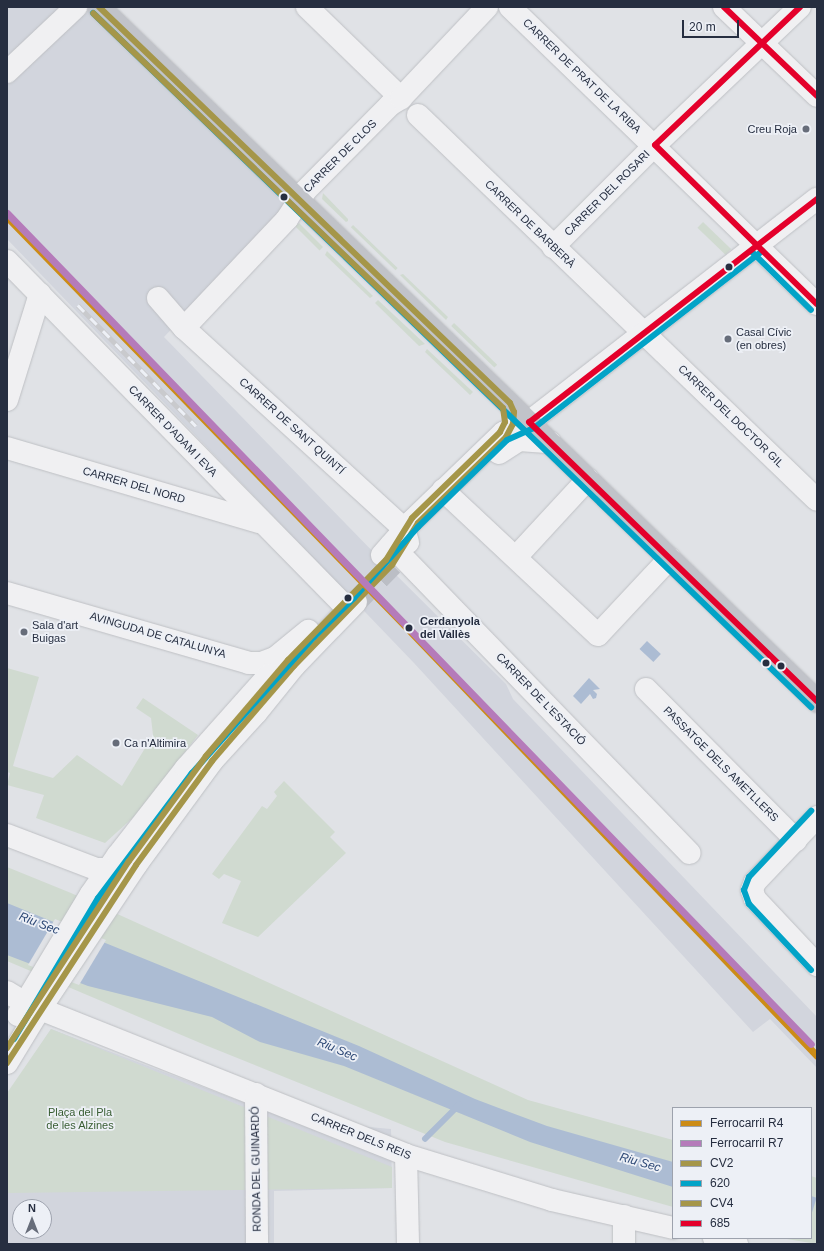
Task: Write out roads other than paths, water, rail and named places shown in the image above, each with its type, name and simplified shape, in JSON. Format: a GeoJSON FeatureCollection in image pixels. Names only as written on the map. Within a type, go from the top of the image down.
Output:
{"type":"FeatureCollection","features":[{"type":"Feature","properties":{"kind":"main road"},"geometry":{"type":"LineString","coordinates":[[99,7],[510,403],[520,426],[550,442],[817,701]]}},
{"type":"Feature","properties":{"kind":"street"},"geometry":{"type":"LineString","coordinates":[[7,72],[76,7]]}},
{"type":"Feature","properties":{"kind":"street"},"geometry":{"type":"LineString","coordinates":[[307,7],[401,98]]}},
{"type":"Feature","properties":{"kind":"street","name":"CARRER DE CLOS"},"geometry":{"type":"LineString","coordinates":[[184,328],[287,219],[298,200],[390,105],[401,98],[487,7]]}},
{"type":"Feature","properties":{"kind":"street","name":"CARRER DE PRAT DE LA RIBA"},"geometry":{"type":"LineString","coordinates":[[510,7],[817,304]]}},
{"type":"Feature","properties":{"kind":"street"},"geometry":{"type":"LineString","coordinates":[[724,7],[817,96]]}},
{"type":"Feature","properties":{"kind":"street","name":"CARRER DEL ROSARI"},"geometry":{"type":"LineString","coordinates":[[553,248],[655,146],[800,7]]}},
{"type":"Feature","properties":{"kind":"street","name":"CARRER DE BARBERÀ"},"geometry":{"type":"LineString","coordinates":[[418,115],[553,248],[645,332]]}},
{"type":"Feature","properties":{"kind":"street"},"geometry":{"type":"LineString","coordinates":[[398,544],[520,426],[645,332],[817,198]]}},
{"type":"Feature","properties":{"kind":"street","name":"CARRER D'ADAM I EVA"},"geometry":{"type":"LineString","coordinates":[[7,261],[261,522],[348,599]]}},
{"type":"Feature","properties":{"kind":"street"},"geometry":{"type":"LineString","coordinates":[[7,400],[40,294]]}},
{"type":"Feature","properties":{"kind":"street","name":"CARRER DE SANT QUINTÍ"},"geometry":{"type":"LineString","coordinates":[[158,298],[184,328],[398,544]]}},
{"type":"Feature","properties":{"kind":"street","name":"CARRER DEL DOCTOR GIL"},"geometry":{"type":"LineString","coordinates":[[645,332],[817,500]]}},
{"type":"Feature","properties":{"kind":"street"},"geometry":{"type":"LineString","coordinates":[[448,494],[513,443],[519,440],[550,442]]}},
{"type":"Feature","properties":{"kind":"street","name":"CARRER DEL NORD"},"geometry":{"type":"LineString","coordinates":[[7,448],[261,522]]}},
{"type":"Feature","properties":{"kind":"street"},"geometry":{"type":"LineString","coordinates":[[516,557],[588,479]]}},
{"type":"Feature","properties":{"kind":"street"},"geometry":{"type":"LineString","coordinates":[[448,494],[598,635],[670,558]]}},
{"type":"Feature","properties":{"kind":"street","name":"CARRER DE L'ESTACIÓ"},"geometry":{"type":"LineString","coordinates":[[398,544],[689,853]]}},
{"type":"Feature","properties":{"kind":"street","name":"AVINGUDA DE CATALUNYA"},"geometry":{"type":"LineString","coordinates":[[7,593],[240,659],[261,663],[275,658],[348,599]]}},
{"type":"Feature","properties":{"kind":"street"},"geometry":{"type":"LineString","coordinates":[[7,1063],[26,1014],[47,985],[110,885],[204,760],[260,704],[294,666],[348,599]]}},
{"type":"Feature","properties":{"kind":"street","name":"AVINGUDA DE CATALUNYA"},"geometry":{"type":"LineString","coordinates":[[260,704],[274,670],[308,631]]}},
{"type":"Feature","properties":{"kind":"street","name":"AVINGUDA DE CATALUNYA"},"geometry":{"type":"LineString","coordinates":[[240,659],[247,665],[260,704]]}},
{"type":"Feature","properties":{"kind":"street","name":"PASSATGE DELS AMETLLERS"},"geometry":{"type":"LineString","coordinates":[[646,688],[796,840]]}},
{"type":"Feature","properties":{"kind":"street"},"geometry":{"type":"LineString","coordinates":[[817,817],[755,882],[752,890],[755,898],[817,965]]}},
{"type":"Feature","properties":{"kind":"street"},"geometry":{"type":"LineString","coordinates":[[7,835],[110,885]]}},
{"type":"Feature","properties":{"kind":"street","name":"CARRER DELS REIS"},"geometry":{"type":"LineString","coordinates":[[7,992],[26,1014],[256,1094],[406,1155],[552,1200],[672,1228]]}},
{"type":"Feature","properties":{"kind":"street","name":"RONDA DEL GUINARDÓ"},"geometry":{"type":"LineString","coordinates":[[256,1094],[257,1244]]}},
{"type":"Feature","properties":{"kind":"street"},"geometry":{"type":"LineString","coordinates":[[406,1155],[408,1244]]}},
{"type":"Feature","properties":{"kind":"street"},"geometry":{"type":"LineString","coordinates":[[624,1216],[624,1244]]}},
{"type":"Feature","properties":{"kind":"street"},"geometry":{"type":"LineString","coordinates":[[718,1239],[737,1244]]}},
{"type":"Feature","properties":{"kind":"water"},"geometry":{"type":"Polygon","coordinates":[[[647,641],[661,654],[653,662],[639,649],[647,641]]]}},
{"type":"Feature","properties":{"kind":"water"},"geometry":{"type":"Polygon","coordinates":[[[589,678],[600,689],[593,690],[597,694],[596,698],[593,699],[590,694],[581,704],[573,696],[589,678]]]}},
{"type":"Feature","properties":{"kind":"water","name":"Riu Sec"},"geometry":{"type":"Polygon","coordinates":[[[7,903],[359,1046],[475,1099],[547,1126],[672,1162],[672,1187],[530,1142],[344,1066],[260,1042],[212,1017],[88,986],[7,955],[7,903]]]}},
{"type":"Feature","properties":{"kind":"water"},"geometry":{"type":"Polygon","coordinates":[[[812,1196],[817,1198],[812,1212],[812,1196]]]}},
{"type":"Feature","properties":{"kind":"waterway"},"geometry":{"type":"LineString","coordinates":[[425,1139],[459,1105]]}},
{"type":"Feature","properties":{"kind":"tunnel"},"geometry":{"type":"LineString","coordinates":[[356,602],[392,565]]}},
{"type":"Feature","properties":{"kind":"railway"},"geometry":{"type":"LineString","coordinates":[[78,305],[196,426]]}},
{"type":"Feature","properties":{"kind":"rail line","name":"R7"},"geometry":{"type":"LineString","coordinates":[[7,213],[811,1044]]}},
{"type":"Feature","properties":{"kind":"rail line","name":"R4"},"geometry":{"type":"LineString","coordinates":[[7,217],[408,629],[817,1056]]}},
{"type":"Feature","properties":{"kind":"place","name":"Creu Roja"},"geometry":{"type":"Point","coordinates":[806,129]}},
{"type":"Feature","properties":{"kind":"place","name":"Casal Cívic (en obres)"},"geometry":{"type":"Point","coordinates":[728,339]}},
{"type":"Feature","properties":{"kind":"place","name":"Cerdanyola del Vallès"},"geometry":{"type":"Point","coordinates":[409,628]}},
{"type":"Feature","properties":{"kind":"place","name":"Sala d'art Buigas"},"geometry":{"type":"Point","coordinates":[24,632]}},
{"type":"Feature","properties":{"kind":"place","name":"Ca n'Altimira"},"geometry":{"type":"Point","coordinates":[116,743]}},
{"type":"Feature","properties":{"kind":"park label","name":"Plaça del Pla de les Alzines"},"geometry":{"type":"Point","coordinates":[80,1119]}}]}
